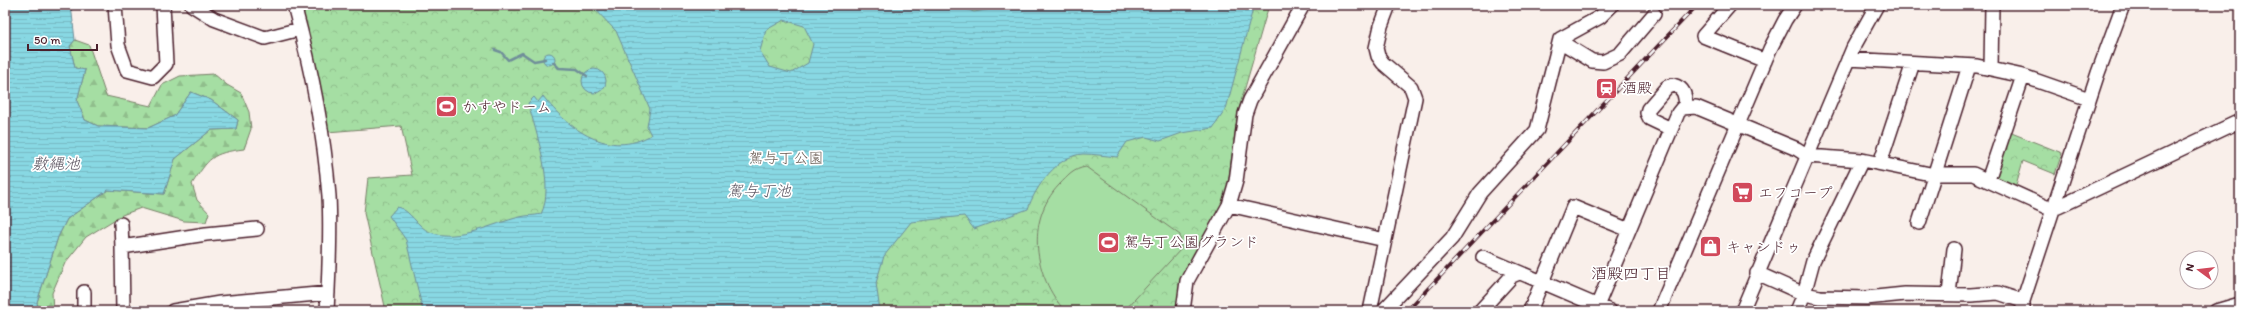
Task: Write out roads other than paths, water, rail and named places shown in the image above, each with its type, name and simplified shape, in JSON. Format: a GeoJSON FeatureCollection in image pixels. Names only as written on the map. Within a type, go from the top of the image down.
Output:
{"type":"FeatureCollection","features":[{"type":"Feature","properties":{"kind":"street"},"geometry":{"type":"LineString","coordinates":[[115,5],[118,45],[127,70],[153,77],[166,64],[163,5]]}},
{"type":"Feature","properties":{"kind":"street"},"geometry":{"type":"LineString","coordinates":[[192,5],[214,19],[265,38],[300,29]]}},
{"type":"Feature","properties":{"kind":"street"},"geometry":{"type":"LineString","coordinates":[[294,5],[316,100],[326,169],[329,197],[328,311]]}},
{"type":"Feature","properties":{"kind":"street"},"geometry":{"type":"LineString","coordinates":[[1183,311],[1187,281],[1229,205],[1236,181],[1245,114],[1250,100],[1303,5]]}},
{"type":"Feature","properties":{"kind":"street"},"geometry":{"type":"LineString","coordinates":[[1370,311],[1415,98],[1411,87],[1383,63],[1378,56],[1376,48],[1381,26],[1389,5]]}},
{"type":"Feature","properties":{"kind":"street"},"geometry":{"type":"LineString","coordinates":[[1384,311],[1452,238],[1480,193],[1537,130],[1560,39],[1600,16],[1612,5]]}},
{"type":"Feature","properties":{"kind":"street"},"geometry":{"type":"LineString","coordinates":[[1730,5],[1703,36],[1765,61]]}},
{"type":"Feature","properties":{"kind":"street"},"geometry":{"type":"LineString","coordinates":[[1659,311],[1765,61],[1785,20],[1795,5]]}},
{"type":"Feature","properties":{"kind":"street"},"geometry":{"type":"LineString","coordinates":[[1742,311],[1848,59],[1877,5]]}},
{"type":"Feature","properties":{"kind":"street"},"geometry":{"type":"LineString","coordinates":[[1991,69],[1992,5]]}},
{"type":"Feature","properties":{"kind":"street"},"geometry":{"type":"LineString","coordinates":[[1757,273],[1804,294],[1820,297],[1866,298],[1905,294],[1949,294],[1971,296],[1998,293],[2023,306],[2053,207],[2123,5]]}},
{"type":"Feature","properties":{"kind":"street"},"geometry":{"type":"LineString","coordinates":[[1560,39],[1566,45],[1592,61],[1604,62],[1620,54],[1654,14]]}},
{"type":"Feature","properties":{"kind":"street"},"geometry":{"type":"LineString","coordinates":[[1848,59],[1969,66],[1991,69],[2023,76],[2090,99]]}},
{"type":"Feature","properties":{"kind":"street"},"geometry":{"type":"LineString","coordinates":[[1880,163],[1913,63]]}},
{"type":"Feature","properties":{"kind":"street"},"geometry":{"type":"LineString","coordinates":[[1919,223],[1933,174],[1969,66]]}},
{"type":"Feature","properties":{"kind":"street"},"geometry":{"type":"LineString","coordinates":[[1988,180],[2023,76]]}},
{"type":"Feature","properties":{"kind":"street"},"geometry":{"type":"LineString","coordinates":[[1671,129],[1650,119],[1648,116],[1648,108],[1667,87],[1673,85],[1682,89],[1685,93],[1686,107]]}},
{"type":"Feature","properties":{"kind":"street"},"geometry":{"type":"LineString","coordinates":[[1597,309],[1678,113],[1686,107],[1696,107],[1797,149],[1808,156],[1862,160],[1933,174],[1973,174],[2046,207],[2058,207],[2240,120]]}},
{"type":"Feature","properties":{"kind":"street"},"geometry":{"type":"LineString","coordinates":[[1797,311],[1804,294],[1813,261],[1862,160]]}},
{"type":"Feature","properties":{"kind":"street"},"geometry":{"type":"LineString","coordinates":[[1229,205],[1385,240]]}},
{"type":"Feature","properties":{"kind":"street"},"geometry":{"type":"LineString","coordinates":[[1530,311],[1573,207],[1629,230]]}},
{"type":"Feature","properties":{"kind":"street"},"geometry":{"type":"LineString","coordinates":[[120,224],[122,247],[123,311]]}},
{"type":"Feature","properties":{"kind":"street"},"geometry":{"type":"LineString","coordinates":[[122,247],[206,234],[257,229]]}},
{"type":"Feature","properties":{"kind":"street"},"geometry":{"type":"LineString","coordinates":[[1949,294],[1954,250]]}},
{"type":"Feature","properties":{"kind":"street"},"geometry":{"type":"LineString","coordinates":[[1483,257],[1597,309],[1610,311]]}},
{"type":"Feature","properties":{"kind":"street"},"geometry":{"type":"LineString","coordinates":[[1480,311],[1512,276],[1519,273]]}},
{"type":"Feature","properties":{"kind":"street"},"geometry":{"type":"LineString","coordinates":[[84,292],[84,311]]}},
{"type":"Feature","properties":{"kind":"street"},"geometry":{"type":"LineString","coordinates":[[173,311],[220,303],[328,293]]}},
{"type":"Feature","properties":{"kind":"street"},"geometry":{"type":"LineString","coordinates":[[2216,311],[2240,304]]}},
{"type":"Feature","properties":{"kind":"water","name":"敷縄池"},"geometry":{"type":"Polygon","coordinates":[[[13,5],[71,5],[75,40],[70,46],[75,68],[85,70],[77,101],[85,120],[98,126],[148,128],[174,116],[191,92],[211,100],[238,120],[236,129],[211,130],[175,159],[164,194],[108,190],[67,219],[58,237],[37,302],[38,311],[5,311],[5,13],[13,5]]]}},
{"type":"Feature","properties":{"kind":"water","name":"駕与丁池"},"geometry":{"type":"Polygon","coordinates":[[[591,5],[955,5],[974,12],[1016,5],[1254,5],[1226,109],[1213,128],[1182,133],[1160,141],[1146,137],[1127,142],[1117,157],[1087,154],[1074,156],[1056,166],[1042,182],[1031,200],[1028,209],[974,229],[964,216],[911,222],[884,256],[876,283],[880,311],[423,311],[406,240],[389,216],[397,207],[406,211],[425,230],[441,235],[452,235],[464,234],[520,217],[541,214],[545,203],[546,190],[543,159],[528,103],[534,97],[538,102],[543,96],[565,120],[578,130],[605,142],[620,144],[635,142],[651,135],[647,127],[650,109],[616,31],[591,5]],[[784,20],[766,30],[760,51],[770,67],[791,73],[808,63],[813,44],[804,26],[784,20]]]}},
{"type":"Feature","properties":{"kind":"water"},"geometry":{"type":"Polygon","coordinates":[[[547,53],[551,53],[555,59],[551,65],[547,65],[543,61],[543,57],[547,53]]]}},
{"type":"Feature","properties":{"kind":"water"},"geometry":{"type":"Polygon","coordinates":[[[594,69],[603,72],[606,81],[603,90],[594,93],[585,90],[582,81],[585,72],[594,69]]]}},
{"type":"Feature","properties":{"kind":"waterway"},"geometry":{"type":"LineString","coordinates":[[495,50],[501,52],[508,60],[522,53],[534,61],[545,59]]}},
{"type":"Feature","properties":{"kind":"waterway"},"geometry":{"type":"LineString","coordinates":[[553,62],[559,68],[577,69],[587,76]]}},
{"type":"Feature","properties":{"kind":"railway"},"geometry":{"type":"LineString","coordinates":[[1407,311],[1697,5]]}},
{"type":"Feature","properties":{"kind":"place","name":"酒殿"},"geometry":{"type":"Point","coordinates":[1607,88]}},
{"type":"Feature","properties":{"kind":"place","name":"かすやドーム"},"geometry":{"type":"Point","coordinates":[447,107]}},
{"type":"Feature","properties":{"kind":"place","name":"エフコープ"},"geometry":{"type":"Point","coordinates":[1743,193]}},
{"type":"Feature","properties":{"kind":"place","name":"駕与丁公園グランド"},"geometry":{"type":"Point","coordinates":[1109,242]}},
{"type":"Feature","properties":{"kind":"place","name":"キャンドゥ"},"geometry":{"type":"Point","coordinates":[1711,247]}},
{"type":"Feature","properties":{"kind":"district","name":"酒殿四丁目"},"geometry":{"type":"Point","coordinates":[1631,273]}},
{"type":"Feature","properties":{"kind":"park label","name":"駕与丁公園"},"geometry":{"type":"Point","coordinates":[786,158]}}]}
